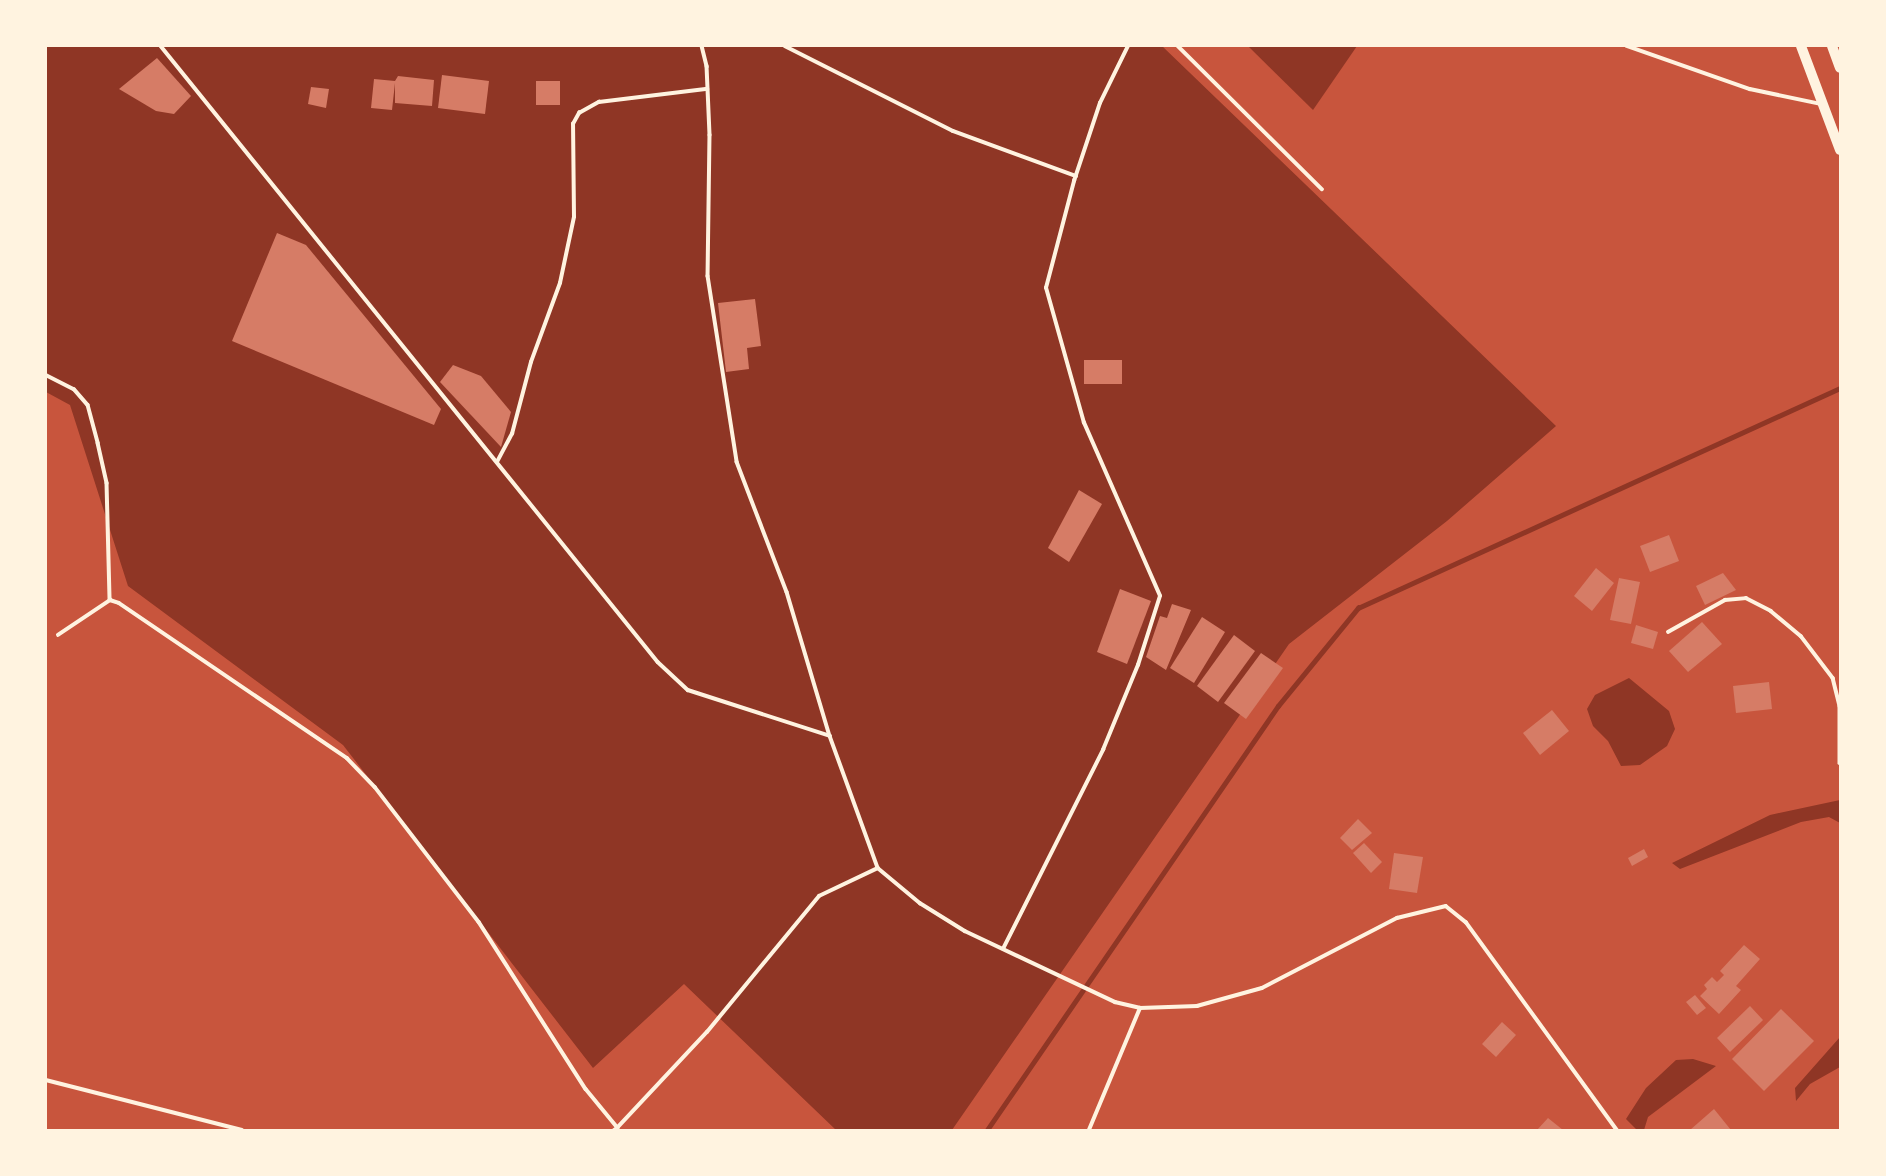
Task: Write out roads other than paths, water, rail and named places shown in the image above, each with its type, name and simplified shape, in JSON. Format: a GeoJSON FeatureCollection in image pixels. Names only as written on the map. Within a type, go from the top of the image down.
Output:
{"type":"FeatureCollection","features":[{"type":"Feature","properties":{"kind":"main road"},"geometry":{"type":"LineString","coordinates":[[1801,46],[1840,150]]}},
{"type":"Feature","properties":{"kind":"main road"},"geometry":{"type":"LineString","coordinates":[[1832,46],[1840,68]]}},
{"type":"Feature","properties":{"kind":"lane"},"geometry":{"type":"LineString","coordinates":[[161,46],[658,662],[688,690],[830,736]]}},
{"type":"Feature","properties":{"kind":"lane"},"geometry":{"type":"LineString","coordinates":[[702,46],[707,89],[708,276],[737,462],[787,592],[830,736],[878,868],[920,903],[1003,949],[1076,984],[1140,1007],[1197,1006],[1262,988],[1397,918],[1446,906],[1466,922],[1618,1130]]}},
{"type":"Feature","properties":{"kind":"lane"},"geometry":{"type":"LineString","coordinates":[[785,46],[953,131],[1076,176]]}},
{"type":"Feature","properties":{"kind":"lane"},"geometry":{"type":"LineString","coordinates":[[1003,949],[1103,750],[1138,665],[1160,596],[1088,433],[1046,288],[1076,176],[1100,103],[1128,46]]}},
{"type":"Feature","properties":{"kind":"lane"},"geometry":{"type":"LineString","coordinates":[[1178,46],[1322,189]]}},
{"type":"Feature","properties":{"kind":"lane"},"geometry":{"type":"LineString","coordinates":[[1627,46],[1751,89],[1824,105]]}},
{"type":"Feature","properties":{"kind":"lane"},"geometry":{"type":"LineString","coordinates":[[497,462],[512,434],[560,283],[574,218],[573,124],[579,113],[599,102],[707,89]]}},
{"type":"Feature","properties":{"kind":"lane"},"geometry":{"type":"LineString","coordinates":[[46,375],[74,389],[88,405],[99,443],[107,483],[110,600]]}},
{"type":"Feature","properties":{"kind":"lane"},"geometry":{"type":"LineString","coordinates":[[1668,632],[1725,600],[1746,598],[1771,611],[1801,636],[1833,678],[1840,706],[1840,764]]}},
{"type":"Feature","properties":{"kind":"lane"},"geometry":{"type":"LineString","coordinates":[[110,600],[297,722],[347,758],[375,787],[479,922],[586,1089],[617,1129],[707,1032],[819,896],[878,868]]}},
{"type":"Feature","properties":{"kind":"lane"},"geometry":{"type":"LineString","coordinates":[[58,635],[110,600]]}},
{"type":"Feature","properties":{"kind":"lane"},"geometry":{"type":"LineString","coordinates":[[1089,1130],[1140,1007]]}},
{"type":"Feature","properties":{"kind":"lane"},"geometry":{"type":"LineString","coordinates":[[46,1080],[242,1130]]}},
{"type":"Feature","properties":{"kind":"waterway"},"geometry":{"type":"LineString","coordinates":[[987,1130],[1278,706],[1358,608],[1840,388]]}}]}
